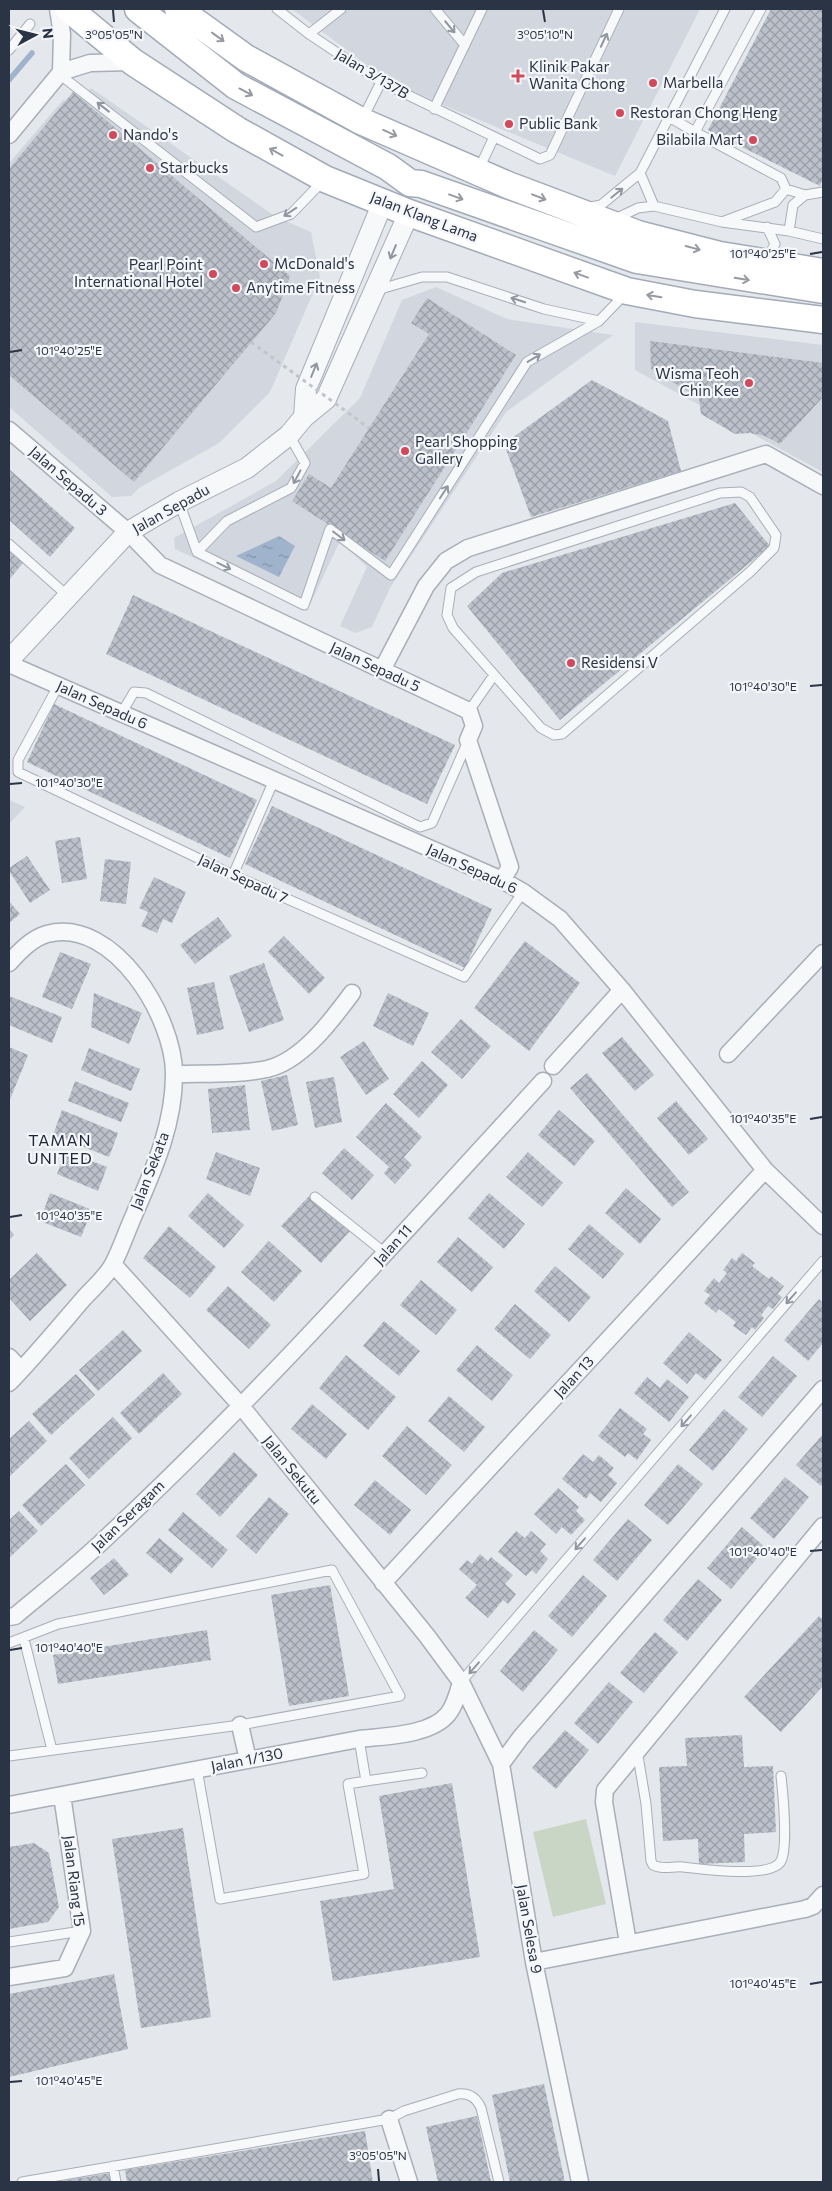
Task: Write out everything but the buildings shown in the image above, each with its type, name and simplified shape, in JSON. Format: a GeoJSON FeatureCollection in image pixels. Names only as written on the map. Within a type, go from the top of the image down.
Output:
{"type":"FeatureCollection","features":[{"type":"Feature","properties":{"kind":"main road","name":"Jalan Klang Lama"},"geometry":{"type":"LineString","coordinates":[[69,9],[133,62],[237,130],[325,179],[409,213],[627,291],[705,305],[823,320]]}},
{"type":"Feature","properties":{"kind":"main road"},"geometry":{"type":"LineString","coordinates":[[138,9],[236,86],[388,167],[410,183],[413,199],[409,213]]}},
{"type":"Feature","properties":{"kind":"main road"},"geometry":{"type":"LineString","coordinates":[[178,9],[246,58],[361,121],[478,172],[638,234],[749,260],[823,272]]}},
{"type":"Feature","properties":{"kind":"main road"},"geometry":{"type":"LineString","coordinates":[[383,202],[391,190],[410,183],[421,184],[637,260],[823,290]]}},
{"type":"Feature","properties":{"kind":"street"},"geometry":{"type":"LineString","coordinates":[[58,9],[62,34],[60,73]]}},
{"type":"Feature","properties":{"kind":"street"},"geometry":{"type":"LineString","coordinates":[[9,135],[60,73],[90,63],[133,62]]}},
{"type":"Feature","properties":{"kind":"street"},"geometry":{"type":"LineString","coordinates":[[304,417],[306,389],[383,202]]}},
{"type":"Feature","properties":{"kind":"street","name":"Jalan Sepadu"},"geometry":{"type":"LineString","coordinates":[[9,660],[128,532],[179,502],[247,468],[289,435],[304,417],[326,399],[409,213]]}},
{"type":"Feature","properties":{"kind":"street","name":"Jalan Sepadu 3"},"geometry":{"type":"LineString","coordinates":[[9,430],[128,532]]}},
{"type":"Feature","properties":{"kind":"street"},"geometry":{"type":"LineString","coordinates":[[382,670],[426,586],[446,561],[468,548],[766,454],[823,486]]}},
{"type":"Feature","properties":{"kind":"street","name":"Jalan Sepadu 5"},"geometry":{"type":"LineString","coordinates":[[128,532],[160,565],[469,711]]}},
{"type":"Feature","properties":{"kind":"street","name":"Jalan Sepadu 6"},"geometry":{"type":"LineString","coordinates":[[9,664],[502,880],[524,892],[560,919],[622,990],[764,1170],[823,1226]]}},
{"type":"Feature","properties":{"kind":"street"},"geometry":{"type":"LineString","coordinates":[[469,711],[474,726],[468,740],[510,867],[502,880]]}},
{"type":"Feature","properties":{"kind":"street","name":"Jalan Sekata"},"geometry":{"type":"LineString","coordinates":[[9,963],[33,941],[47,934],[68,932],[90,939],[112,952],[140,980],[153,1000],[163,1024],[174,1074],[163,1143],[113,1264],[9,1383]]}},
{"type":"Feature","properties":{"kind":"street"},"geometry":{"type":"LineString","coordinates":[[728,1054],[823,953]]}},
{"type":"Feature","properties":{"kind":"street"},"geometry":{"type":"LineString","coordinates":[[553,1066],[622,990]]}},
{"type":"Feature","properties":{"kind":"street"},"geometry":{"type":"LineString","coordinates":[[174,1074],[242,1072],[269,1068],[298,1053],[326,1028],[352,993]]}},
{"type":"Feature","properties":{"kind":"street","name":"Jalan 11"},"geometry":{"type":"LineString","coordinates":[[241,1406],[543,1081]]}},
{"type":"Feature","properties":{"kind":"street","name":"Jalan 13"},"geometry":{"type":"LineString","coordinates":[[383,1583],[764,1170]]}},
{"type":"Feature","properties":{"kind":"street","name":"Jalan Sekutu"},"geometry":{"type":"LineString","coordinates":[[113,1264],[241,1406],[461,1682]]}},
{"type":"Feature","properties":{"kind":"street"},"geometry":{"type":"LineString","coordinates":[[9,1357],[22,1370]]}},
{"type":"Feature","properties":{"kind":"street"},"geometry":{"type":"LineString","coordinates":[[501,1764],[521,1737],[823,1389]]}},
{"type":"Feature","properties":{"kind":"street","name":"Jalan Seragam"},"geometry":{"type":"LineString","coordinates":[[9,1618],[15,1616],[106,1538],[241,1406]]}},
{"type":"Feature","properties":{"kind":"street"},"geometry":{"type":"LineString","coordinates":[[628,1943],[603,1798],[608,1786],[823,1526]]}},
{"type":"Feature","properties":{"kind":"street","name":"Jalan 1/130"},"geometry":{"type":"LineString","coordinates":[[9,1805],[359,1739],[404,1735],[440,1721],[455,1702],[461,1682]]}},
{"type":"Feature","properties":{"kind":"street","name":"Jalan Selesa 9"},"geometry":{"type":"LineString","coordinates":[[461,1682],[501,1764],[534,1962],[580,2182]]}},
{"type":"Feature","properties":{"kind":"street"},"geometry":{"type":"LineString","coordinates":[[240,1725],[248,1760]]}},
{"type":"Feature","properties":{"kind":"street","name":"Jalan Riang 15"},"geometry":{"type":"LineString","coordinates":[[9,1977],[65,1968],[82,1931],[62,1794]]}},
{"type":"Feature","properties":{"kind":"street"},"geometry":{"type":"LineString","coordinates":[[534,1962],[805,1909],[813,1906],[823,1895]]}},
{"type":"Feature","properties":{"kind":"street"},"geometry":{"type":"LineString","coordinates":[[389,2119],[408,2182]]}},
{"type":"Feature","properties":{"kind":"lane","name":"Jalan 3/137B"},"geometry":{"type":"LineString","coordinates":[[277,9],[309,34],[381,82],[540,159],[550,155],[619,9]]}},
{"type":"Feature","properties":{"kind":"lane"},"geometry":{"type":"LineString","coordinates":[[309,34],[341,9]]}},
{"type":"Feature","properties":{"kind":"lane"},"geometry":{"type":"LineString","coordinates":[[435,9],[465,45]]}},
{"type":"Feature","properties":{"kind":"lane"},"geometry":{"type":"LineString","coordinates":[[434,109],[482,9]]}},
{"type":"Feature","properties":{"kind":"lane"},"geometry":{"type":"LineString","coordinates":[[572,209],[601,206],[640,173],[725,9]]}},
{"type":"Feature","properties":{"kind":"lane"},"geometry":{"type":"LineString","coordinates":[[695,132],[761,9]]}},
{"type":"Feature","properties":{"kind":"lane"},"geometry":{"type":"LineString","coordinates":[[9,50],[30,24]]}},
{"type":"Feature","properties":{"kind":"lane"},"geometry":{"type":"LineString","coordinates":[[60,73],[256,227],[291,214],[325,179]]}},
{"type":"Feature","properties":{"kind":"lane"},"geometry":{"type":"LineString","coordinates":[[361,121],[381,82]]}},
{"type":"Feature","properties":{"kind":"lane"},"geometry":{"type":"LineString","coordinates":[[669,118],[781,178],[786,189],[805,195],[823,192]]}},
{"type":"Feature","properties":{"kind":"lane"},"geometry":{"type":"LineString","coordinates":[[478,172],[494,137]]}},
{"type":"Feature","properties":{"kind":"lane"},"geometry":{"type":"LineString","coordinates":[[640,173],[654,206]]}},
{"type":"Feature","properties":{"kind":"lane"},"geometry":{"type":"LineString","coordinates":[[722,222],[776,202],[786,189]]}},
{"type":"Feature","properties":{"kind":"lane"},"geometry":{"type":"LineString","coordinates":[[789,231],[794,205],[805,195]]}},
{"type":"Feature","properties":{"kind":"lane"},"geometry":{"type":"LineString","coordinates":[[607,222],[638,208],[654,206],[722,222],[789,231],[823,239]]}},
{"type":"Feature","properties":{"kind":"lane"},"geometry":{"type":"LineString","coordinates":[[749,260],[768,257],[775,244],[767,228]]}},
{"type":"Feature","properties":{"kind":"lane"},"geometry":{"type":"LineString","coordinates":[[376,290],[422,277],[447,277],[544,309],[599,321]]}},
{"type":"Feature","properties":{"kind":"lane"},"geometry":{"type":"LineString","coordinates":[[179,502],[197,552],[304,605],[330,529],[391,574],[527,362],[599,321],[627,291]]}},
{"type":"Feature","properties":{"kind":"lane"},"geometry":{"type":"LineString","coordinates":[[197,552],[227,521],[291,488],[305,463],[289,435]]}},
{"type":"Feature","properties":{"kind":"lane"},"geometry":{"type":"LineString","coordinates":[[741,492],[750,497],[776,535],[774,548],[751,571],[562,734],[554,735],[542,728],[494,675],[453,628],[447,615],[451,588],[476,572],[720,493],[741,492]]}},
{"type":"Feature","properties":{"kind":"lane"},"geometry":{"type":"LineString","coordinates":[[9,544],[69,597]]}},
{"type":"Feature","properties":{"kind":"lane"},"geometry":{"type":"LineString","coordinates":[[469,711],[494,675]]}},
{"type":"Feature","properties":{"kind":"lane","name":"Jalan Sepadu 7"},"geometry":{"type":"LineString","coordinates":[[58,686],[18,760],[18,772],[233,875],[464,977],[524,892]]}},
{"type":"Feature","properties":{"kind":"lane"},"geometry":{"type":"LineString","coordinates":[[121,714],[134,692],[146,693],[420,827],[432,823],[468,740]]}},
{"type":"Feature","properties":{"kind":"lane"},"geometry":{"type":"LineString","coordinates":[[233,875],[274,780]]}},
{"type":"Feature","properties":{"kind":"lane"},"geometry":{"type":"LineString","coordinates":[[315,1197],[385,1253]]}},
{"type":"Feature","properties":{"kind":"lane"},"geometry":{"type":"LineString","coordinates":[[461,1682],[823,1261]]}},
{"type":"Feature","properties":{"kind":"lane"},"geometry":{"type":"LineString","coordinates":[[9,1643],[24,1639],[58,1624],[332,1570],[400,1696],[240,1725],[9,1756]]}},
{"type":"Feature","properties":{"kind":"lane"},"geometry":{"type":"LineString","coordinates":[[24,1639],[52,1750]]}},
{"type":"Feature","properties":{"kind":"lane"},"geometry":{"type":"LineString","coordinates":[[359,1739],[366,1781]]}},
{"type":"Feature","properties":{"kind":"lane"},"geometry":{"type":"LineString","coordinates":[[637,1750],[646,1804],[651,1861],[653,1865],[659,1868],[682,1867],[716,1872],[765,1869],[777,1865],[782,1860],[784,1844],[781,1776]]}},
{"type":"Feature","properties":{"kind":"lane"},"geometry":{"type":"LineString","coordinates":[[197,1769],[220,1900],[364,1874],[348,1784],[422,1772]]}},
{"type":"Feature","properties":{"kind":"lane"},"geometry":{"type":"LineString","coordinates":[[9,1942],[82,1931]]}},
{"type":"Feature","properties":{"kind":"lane"},"geometry":{"type":"LineString","coordinates":[[22,2182],[389,2119],[404,2111],[458,2094],[472,2096],[481,2108],[499,2182]]}},
{"type":"Feature","properties":{"kind":"lane"},"geometry":{"type":"LineString","coordinates":[[113,2166],[116,2182]]}},
{"type":"Feature","properties":{"kind":"path"},"geometry":{"type":"LineString","coordinates":[[251,342],[369,428]]}},
{"type":"Feature","properties":{"kind":"shaded area"},"geometry":{"type":"Polygon","coordinates":[[[292,9],[700,9],[615,176],[443,105],[383,77],[292,9]]]}},
{"type":"Feature","properties":{"kind":"shaded area"},"geometry":{"type":"Polygon","coordinates":[[[91,88],[276,217],[311,232],[320,277],[270,392],[219,443],[139,488],[131,496],[112,497],[9,407],[9,163],[63,100],[79,99],[91,88]]]}},
{"type":"Feature","properties":{"kind":"shaded area"},"geometry":{"type":"Polygon","coordinates":[[[436,287],[507,319],[613,335],[506,412],[390,588],[372,627],[355,633],[340,626],[367,567],[340,541],[307,611],[175,549],[174,538],[276,481],[360,398],[402,300],[436,287]]]}},
{"type":"Feature","properties":{"kind":"shaded area","name":"Wisma Teoh Chin Kee"},"geometry":{"type":"Polygon","coordinates":[[[635,322],[823,345],[823,472],[635,370],[635,322]]]}},
{"type":"Feature","properties":{"kind":"shaded area"},"geometry":{"type":"Polygon","coordinates":[[[9,800],[25,807],[9,824],[9,800]]]}},
{"type":"Feature","properties":{"kind":"green space"},"geometry":{"type":"Polygon","coordinates":[[[586,1819],[606,1904],[553,1917],[533,1832],[586,1819]]]}},
{"type":"Feature","properties":{"kind":"water"},"geometry":{"type":"Polygon","coordinates":[[[279,536],[295,546],[279,577],[236,556],[279,536]]]}},
{"type":"Feature","properties":{"kind":"waterway"},"geometry":{"type":"LineString","coordinates":[[9,80],[32,53]]}},
{"type":"Feature","properties":{"kind":"place","name":"Klinik Pakar Wanita Chong"},"geometry":{"type":"Point","coordinates":[518,76]}},
{"type":"Feature","properties":{"kind":"place","name":"Marbella"},"geometry":{"type":"Point","coordinates":[653,83]}},
{"type":"Feature","properties":{"kind":"place","name":"Restoran Chong Heng"},"geometry":{"type":"Point","coordinates":[620,113]}},
{"type":"Feature","properties":{"kind":"place","name":"Public Bank"},"geometry":{"type":"Point","coordinates":[509,124]}},
{"type":"Feature","properties":{"kind":"place","name":"Nando's"},"geometry":{"type":"Point","coordinates":[113,135]}},
{"type":"Feature","properties":{"kind":"place","name":"Bilabila Mart"},"geometry":{"type":"Point","coordinates":[753,140]}},
{"type":"Feature","properties":{"kind":"place","name":"Starbucks"},"geometry":{"type":"Point","coordinates":[150,168]}},
{"type":"Feature","properties":{"kind":"place","name":"McDonald's"},"geometry":{"type":"Point","coordinates":[264,264]}},
{"type":"Feature","properties":{"kind":"place","name":"Pearl Point International Hotel"},"geometry":{"type":"Point","coordinates":[213,274]}},
{"type":"Feature","properties":{"kind":"place","name":"Anytime Fitness"},"geometry":{"type":"Point","coordinates":[236,288]}},
{"type":"Feature","properties":{"kind":"place","name":"Wisma Teoh Chin Kee"},"geometry":{"type":"Point","coordinates":[749,383]}},
{"type":"Feature","properties":{"kind":"place","name":"Pearl Shopping Gallery"},"geometry":{"type":"Point","coordinates":[405,451]}},
{"type":"Feature","properties":{"kind":"place","name":"Residensi V"},"geometry":{"type":"Point","coordinates":[571,663]}},
{"type":"Feature","properties":{"kind":"district","name":"TAMAN UNITED"},"geometry":{"type":"Point","coordinates":[60,1149]}}]}
